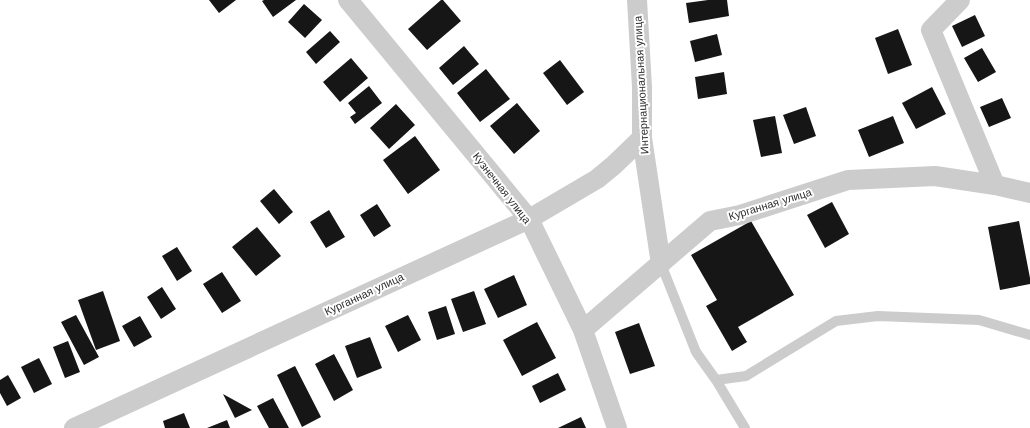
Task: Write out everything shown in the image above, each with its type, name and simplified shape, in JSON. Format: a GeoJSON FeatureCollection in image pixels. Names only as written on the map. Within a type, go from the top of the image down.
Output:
{"type":"FeatureCollection","features":[{"type":"Feature","properties":{"kind":"street","name":"Кузнечная улица"},"geometry":{"type":"LineString","coordinates":[[348,0],[529,219],[583,330],[617,428]]}},
{"type":"Feature","properties":{"kind":"street","name":"Интернациональная улица"},"geometry":{"type":"LineString","coordinates":[[637,0],[642,87],[642,138],[661,264]]}},
{"type":"Feature","properties":{"kind":"street"},"geometry":{"type":"LineString","coordinates":[[960,0],[931,30],[995,185]]}},
{"type":"Feature","properties":{"kind":"street","name":"Курганная улица"},"geometry":{"type":"LineString","coordinates":[[74,428],[529,219],[597,179],[642,138]]}},
{"type":"Feature","properties":{"kind":"street","name":"Курганная улица"},"geometry":{"type":"LineString","coordinates":[[583,330],[710,222],[740,215],[848,180],[935,176],[995,185],[1030,193]]}},
{"type":"Feature","properties":{"kind":"lane"},"geometry":{"type":"LineString","coordinates":[[661,264],[696,352],[716,380],[745,428]]}},
{"type":"Feature","properties":{"kind":"lane"},"geometry":{"type":"LineString","coordinates":[[716,380],[746,376],[836,321],[878,316],[979,320],[1030,335]]}},
{"type":"Feature","properties":{"kind":"building"},"geometry":{"type":"Polygon","coordinates":[[[209,0],[236,0],[219,13],[209,0]]]}},
{"type":"Feature","properties":{"kind":"building"},"geometry":{"type":"Polygon","coordinates":[[[296,0],[273,17],[262,1],[296,0]]]}},
{"type":"Feature","properties":{"kind":"building"},"geometry":{"type":"Polygon","coordinates":[[[441,0],[443,0],[461,21],[427,50],[408,29],[441,0]]]}},
{"type":"Feature","properties":{"kind":"building"},"geometry":{"type":"Polygon","coordinates":[[[708,0],[727,0],[729,16],[689,23],[686,3],[708,0]]]}},
{"type":"Feature","properties":{"kind":"building"},"geometry":{"type":"Polygon","coordinates":[[[304,4],[322,20],[305,38],[288,22],[304,4]]]}},
{"type":"Feature","properties":{"kind":"building"},"geometry":{"type":"Polygon","coordinates":[[[975,15],[985,36],[962,47],[952,26],[975,15]]]}},
{"type":"Feature","properties":{"kind":"building"},"geometry":{"type":"Polygon","coordinates":[[[898,29],[912,65],[888,74],[875,38],[898,29]]]}},
{"type":"Feature","properties":{"kind":"building"},"geometry":{"type":"Polygon","coordinates":[[[330,31],[340,42],[316,64],[306,52],[330,31]]]}},
{"type":"Feature","properties":{"kind":"building"},"geometry":{"type":"Polygon","coordinates":[[[717,34],[722,55],[695,62],[690,41],[717,34]]]}},
{"type":"Feature","properties":{"kind":"building"},"geometry":{"type":"Polygon","coordinates":[[[464,46],[479,64],[453,85],[439,68],[464,46]]]}},
{"type":"Feature","properties":{"kind":"building"},"geometry":{"type":"Polygon","coordinates":[[[982,48],[996,72],[978,82],[964,58],[982,48]]]}},
{"type":"Feature","properties":{"kind":"building"},"geometry":{"type":"Polygon","coordinates":[[[351,58],[368,78],[340,102],[323,82],[351,58]]]}},
{"type":"Feature","properties":{"kind":"building"},"geometry":{"type":"Polygon","coordinates":[[[560,60],[584,92],[567,105],[543,73],[560,60]]]}},
{"type":"Feature","properties":{"kind":"building"},"geometry":{"type":"Polygon","coordinates":[[[486,69],[510,99],[480,122],[457,93],[486,69]]]}},
{"type":"Feature","properties":{"kind":"building"},"geometry":{"type":"Polygon","coordinates":[[[724,72],[727,94],[698,99],[695,77],[724,72]]]}},
{"type":"Feature","properties":{"kind":"building"},"geometry":{"type":"Polygon","coordinates":[[[369,86],[382,103],[355,124],[350,117],[356,113],[348,103],[369,86]]]}},
{"type":"Feature","properties":{"kind":"building"},"geometry":{"type":"Polygon","coordinates":[[[932,87],[946,114],[916,129],[902,103],[932,87]]]}},
{"type":"Feature","properties":{"kind":"building"},"geometry":{"type":"Polygon","coordinates":[[[1002,98],[1011,118],[989,127],[980,107],[1002,98]]]}},
{"type":"Feature","properties":{"kind":"building"},"geometry":{"type":"Polygon","coordinates":[[[517,103],[540,131],[514,154],[490,126],[517,103]]]}},
{"type":"Feature","properties":{"kind":"building"},"geometry":{"type":"Polygon","coordinates":[[[396,104],[415,125],[389,149],[370,128],[396,104]]]}},
{"type":"Feature","properties":{"kind":"building"},"geometry":{"type":"Polygon","coordinates":[[[806,107],[816,136],[794,144],[783,115],[806,107]]]}},
{"type":"Feature","properties":{"kind":"building"},"geometry":{"type":"Polygon","coordinates":[[[775,116],[782,153],[761,157],[753,120],[775,116]]]}},
{"type":"Feature","properties":{"kind":"building"},"geometry":{"type":"Polygon","coordinates":[[[893,116],[904,143],[869,157],[858,130],[893,116]]]}},
{"type":"Feature","properties":{"kind":"building"},"geometry":{"type":"Polygon","coordinates":[[[415,136],[440,170],[408,194],[383,160],[415,136]]]}},
{"type":"Feature","properties":{"kind":"building"},"geometry":{"type":"Polygon","coordinates":[[[274,189],[293,212],[279,224],[260,201],[274,189]]]}},
{"type":"Feature","properties":{"kind":"building"},"geometry":{"type":"Polygon","coordinates":[[[832,202],[849,234],[825,248],[807,215],[832,202]]]}},
{"type":"Feature","properties":{"kind":"building"},"geometry":{"type":"Polygon","coordinates":[[[377,204],[391,226],[374,237],[360,215],[377,204]]]}},
{"type":"Feature","properties":{"kind":"building"},"geometry":{"type":"Polygon","coordinates":[[[329,210],[345,237],[326,248],[310,222],[329,210]]]}},
{"type":"Feature","properties":{"kind":"building"},"geometry":{"type":"Polygon","coordinates":[[[751,221],[794,295],[738,327],[747,342],[732,351],[706,306],[717,300],[691,255],[751,221]]]}},
{"type":"Feature","properties":{"kind":"building"},"geometry":{"type":"Polygon","coordinates":[[[1019,221],[1030,284],[1000,290],[988,227],[1019,221]]]}},
{"type":"Feature","properties":{"kind":"building"},"geometry":{"type":"Polygon","coordinates":[[[257,227],[281,256],[256,276],[232,247],[257,227]]]}},
{"type":"Feature","properties":{"kind":"building"},"geometry":{"type":"Polygon","coordinates":[[[177,247],[192,271],[177,281],[162,256],[177,247]]]}},
{"type":"Feature","properties":{"kind":"building"},"geometry":{"type":"Polygon","coordinates":[[[222,272],[241,301],[222,313],[203,284],[222,272]]]}},
{"type":"Feature","properties":{"kind":"building"},"geometry":{"type":"Polygon","coordinates":[[[514,275],[527,305],[498,318],[484,289],[514,275]]]}},
{"type":"Feature","properties":{"kind":"building"},"geometry":{"type":"Polygon","coordinates":[[[162,287],[176,309],[161,319],[147,297],[162,287]]]}},
{"type":"Feature","properties":{"kind":"building"},"geometry":{"type":"Polygon","coordinates":[[[103,291],[120,341],[96,350],[78,300],[103,291]]]}},
{"type":"Feature","properties":{"kind":"building"},"geometry":{"type":"Polygon","coordinates":[[[474,291],[486,324],[463,332],[451,299],[474,291]]]}},
{"type":"Feature","properties":{"kind":"building"},"geometry":{"type":"Polygon","coordinates":[[[446,306],[455,334],[437,340],[428,312],[446,306]]]}},
{"type":"Feature","properties":{"kind":"building"},"geometry":{"type":"Polygon","coordinates":[[[76,315],[99,357],[84,365],[61,322],[76,315]]]}},
{"type":"Feature","properties":{"kind":"building"},"geometry":{"type":"Polygon","coordinates":[[[408,315],[421,340],[398,352],[385,326],[408,315]]]}},
{"type":"Feature","properties":{"kind":"building"},"geometry":{"type":"Polygon","coordinates":[[[140,316],[152,337],[134,347],[122,326],[140,316]]]}},
{"type":"Feature","properties":{"kind":"building"},"geometry":{"type":"Polygon","coordinates":[[[537,322],[556,358],[522,376],[503,340],[537,322]]]}},
{"type":"Feature","properties":{"kind":"building"},"geometry":{"type":"Polygon","coordinates":[[[639,323],[655,366],[630,374],[615,332],[639,323]]]}},
{"type":"Feature","properties":{"kind":"building"},"geometry":{"type":"Polygon","coordinates":[[[370,337],[382,368],[357,378],[345,346],[370,337]]]}},
{"type":"Feature","properties":{"kind":"building"},"geometry":{"type":"Polygon","coordinates":[[[68,341],[80,372],[65,378],[53,347],[68,341]]]}},
{"type":"Feature","properties":{"kind":"building"},"geometry":{"type":"Polygon","coordinates":[[[334,354],[353,390],[334,401],[315,364],[334,354]]]}},
{"type":"Feature","properties":{"kind":"building"},"geometry":{"type":"Polygon","coordinates":[[[39,358],[52,384],[34,393],[21,367],[39,358]]]}},
{"type":"Feature","properties":{"kind":"building"},"geometry":{"type":"Polygon","coordinates":[[[295,366],[321,417],[302,427],[277,375],[295,366]]]}},
{"type":"Feature","properties":{"kind":"building"},"geometry":{"type":"Polygon","coordinates":[[[558,373],[566,390],[540,403],[532,386],[558,373]]]}},
{"type":"Feature","properties":{"kind":"building"},"geometry":{"type":"Polygon","coordinates":[[[8,375],[21,398],[7,406],[0,393],[0,380],[8,375]]]}},
{"type":"Feature","properties":{"kind":"building"},"geometry":{"type":"Polygon","coordinates":[[[223,394],[252,410],[235,418],[223,394]]]}},
{"type":"Feature","properties":{"kind":"building"},"geometry":{"type":"Polygon","coordinates":[[[273,398],[289,428],[269,428],[257,406],[273,398]]]}},
{"type":"Feature","properties":{"kind":"building"},"geometry":{"type":"Polygon","coordinates":[[[184,413],[190,428],[165,428],[163,421],[184,413]]]}},
{"type":"Feature","properties":{"kind":"building"},"geometry":{"type":"Polygon","coordinates":[[[581,417],[586,428],[558,428],[581,417]]]}},
{"type":"Feature","properties":{"kind":"building"},"geometry":{"type":"Polygon","coordinates":[[[227,420],[230,428],[207,428],[227,420]]]}}]}
